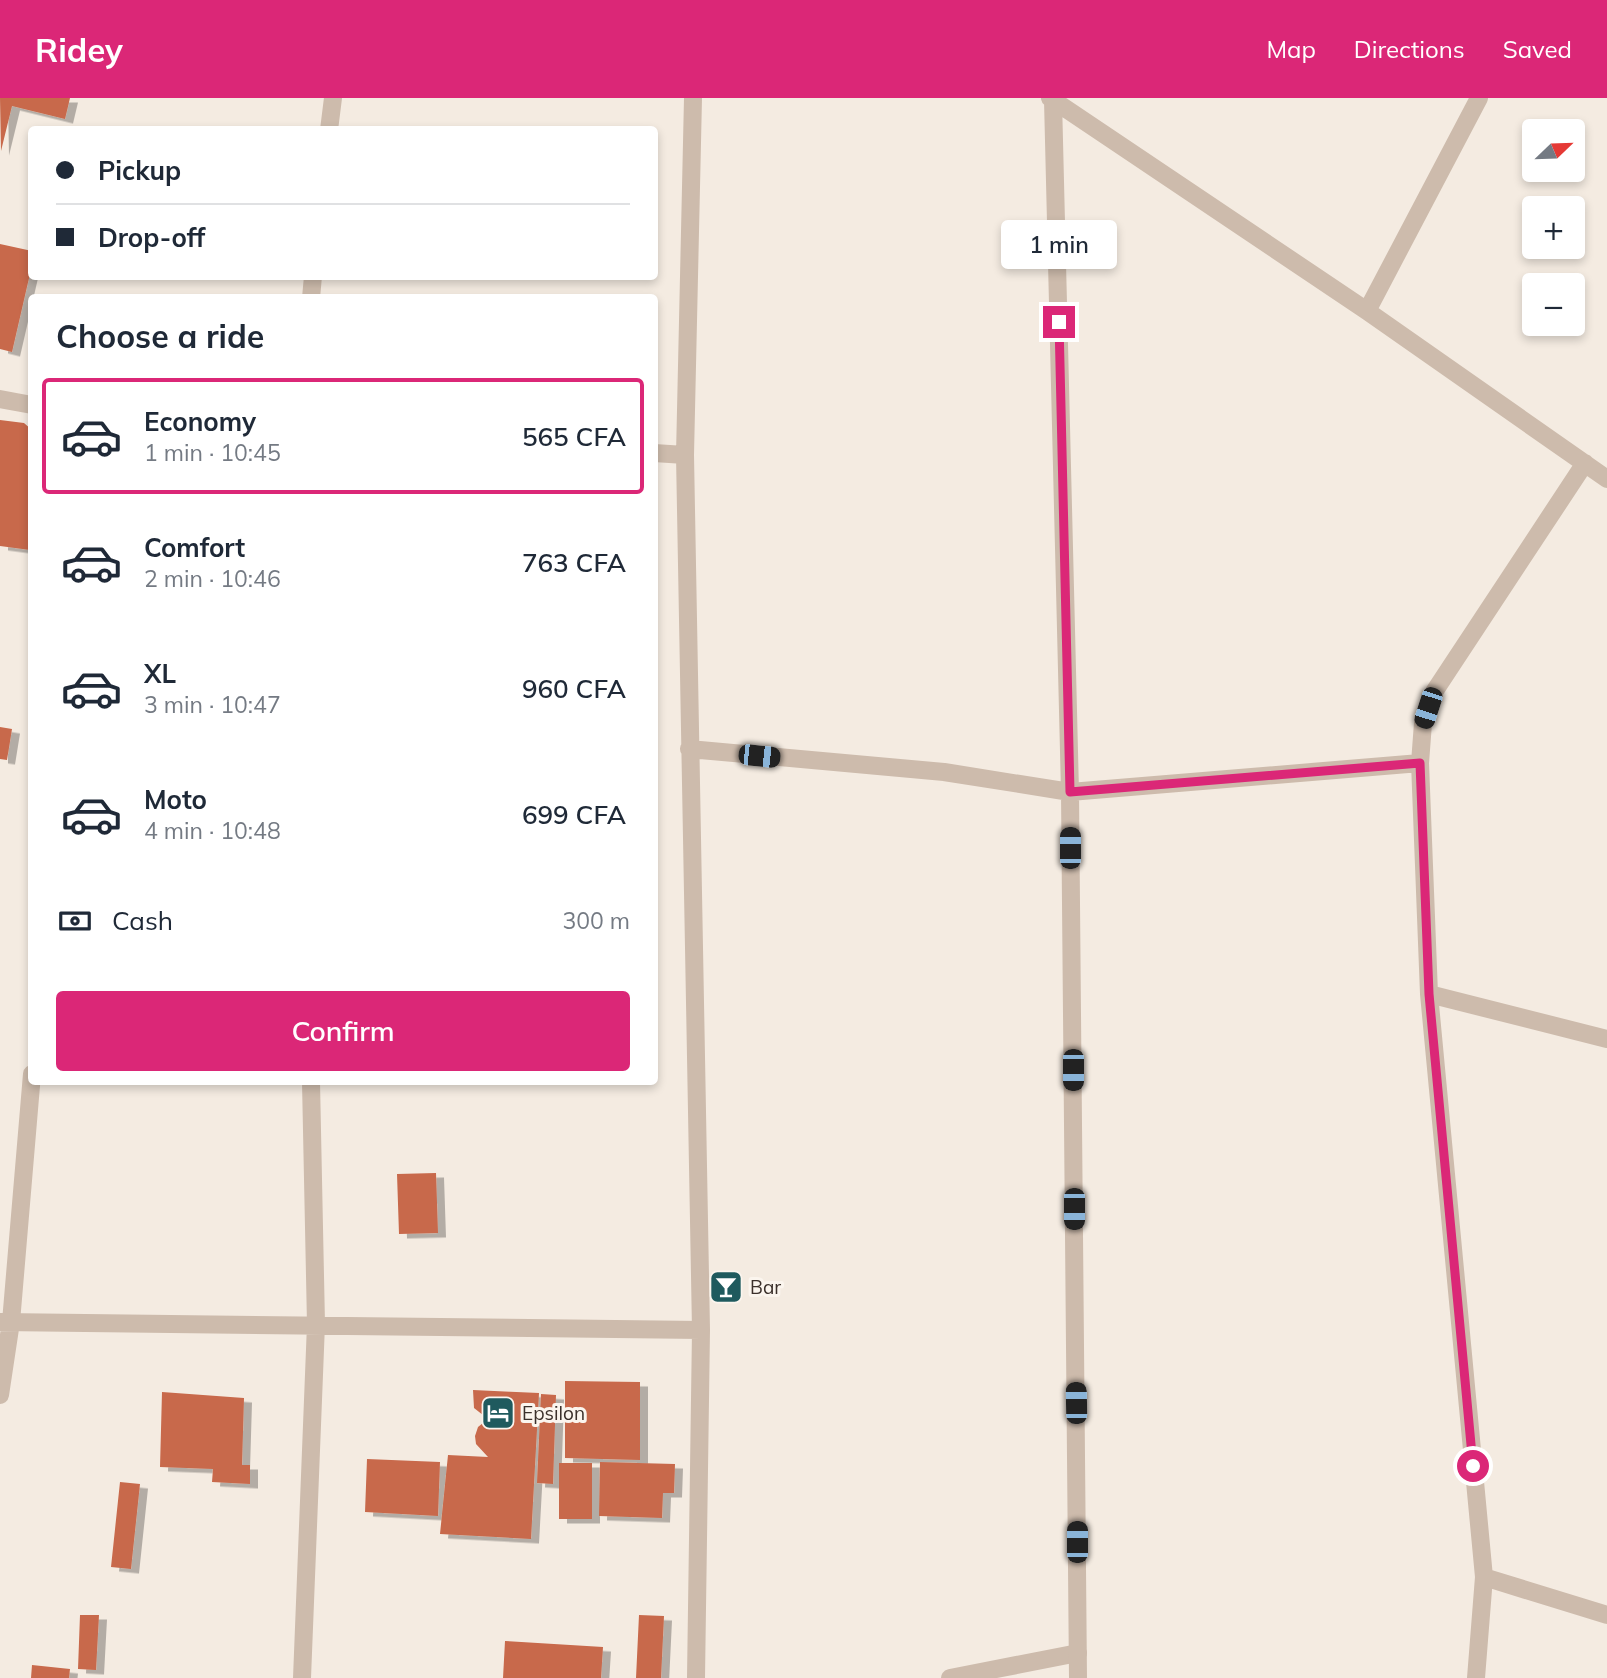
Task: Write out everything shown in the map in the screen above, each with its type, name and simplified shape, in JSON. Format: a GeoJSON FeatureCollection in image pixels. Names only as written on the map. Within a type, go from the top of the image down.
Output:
{"type":"FeatureCollection","features":[{"type":"Feature","properties":{"kind":"street"},"geometry":{"type":"LineString","coordinates":[[330,126],[333,98]]}},
{"type":"Feature","properties":{"kind":"street"},"geometry":{"type":"LineString","coordinates":[[694,98],[685,455],[701,1330],[696,1678]]}},
{"type":"Feature","properties":{"kind":"street"},"geometry":{"type":"LineString","coordinates":[[1367,311],[1479,98]]}},
{"type":"Feature","properties":{"kind":"street"},"geometry":{"type":"LineString","coordinates":[[1052,99],[1367,311],[1607,479]]}},
{"type":"Feature","properties":{"kind":"street"},"geometry":{"type":"LineString","coordinates":[[1052,99],[1070,792],[1078,1678]]}},
{"type":"Feature","properties":{"kind":"street"},"geometry":{"type":"LineString","coordinates":[[0,399],[28,404]]}},
{"type":"Feature","properties":{"kind":"street"},"geometry":{"type":"LineString","coordinates":[[658,453],[685,455]]}},
{"type":"Feature","properties":{"kind":"street"},"geometry":{"type":"LineString","coordinates":[[1476,1678],[1484,1577],[1429,994],[1420,763],[1423,723],[1434,692],[1585,463]]}},
{"type":"Feature","properties":{"kind":"street"},"geometry":{"type":"LineString","coordinates":[[689,749],[944,772],[1070,792],[1420,763]]}},
{"type":"Feature","properties":{"kind":"street"},"geometry":{"type":"LineString","coordinates":[[1429,994],[1607,1040]]}},
{"type":"Feature","properties":{"kind":"street"},"geometry":{"type":"LineString","coordinates":[[0,1395],[31,1085]]}},
{"type":"Feature","properties":{"kind":"street"},"geometry":{"type":"LineString","coordinates":[[302,1678],[316,1324],[311,1085]]}},
{"type":"Feature","properties":{"kind":"street"},"geometry":{"type":"LineString","coordinates":[[6,1322],[701,1330]]}},
{"type":"Feature","properties":{"kind":"street"},"geometry":{"type":"LineString","coordinates":[[1484,1577],[1607,1615]]}},
{"type":"Feature","properties":{"kind":"street"},"geometry":{"type":"LineString","coordinates":[[950,1678],[1078,1653]]}},
{"type":"Feature","properties":{"kind":"building"},"geometry":{"type":"Polygon","coordinates":[[[0,98],[70,98],[65,119],[12,106],[1,151],[0,98]]]}},
{"type":"Feature","properties":{"kind":"building"},"geometry":{"type":"Polygon","coordinates":[[[0,244],[28,250],[29,280],[12,352],[0,349],[0,244]]]}},
{"type":"Feature","properties":{"kind":"building"},"geometry":{"type":"Polygon","coordinates":[[[0,420],[24,423],[28,426],[28,550],[0,546],[0,420]]]}},
{"type":"Feature","properties":{"kind":"building"},"geometry":{"type":"Polygon","coordinates":[[[0,727],[12,729],[7,760],[0,759],[0,727]]]}},
{"type":"Feature","properties":{"kind":"building"},"geometry":{"type":"Polygon","coordinates":[[[436,1173],[438,1233],[399,1234],[397,1174],[436,1173]]]}},
{"type":"Feature","properties":{"kind":"building"},"geometry":{"type":"Polygon","coordinates":[[[565,1381],[640,1382],[640,1460],[565,1458],[565,1381]]]}},
{"type":"Feature","properties":{"kind":"building"},"geometry":{"type":"Polygon","coordinates":[[[473,1390],[539,1393],[531,1539],[440,1534],[448,1455],[488,1457],[476,1444],[478,1427],[488,1419],[474,1408],[473,1390]]]}},
{"type":"Feature","properties":{"kind":"building"},"geometry":{"type":"Polygon","coordinates":[[[162,1392],[244,1398],[242,1465],[250,1465],[250,1484],[212,1482],[213,1469],[160,1467],[162,1392]]]}},
{"type":"Feature","properties":{"kind":"building"},"geometry":{"type":"Polygon","coordinates":[[[541,1394],[556,1395],[553,1484],[537,1483],[541,1394]]]}},
{"type":"Feature","properties":{"kind":"building"},"geometry":{"type":"Polygon","coordinates":[[[367,1459],[440,1462],[438,1516],[365,1512],[367,1459]]]}},
{"type":"Feature","properties":{"kind":"building"},"geometry":{"type":"Polygon","coordinates":[[[600,1462],[675,1464],[674,1493],[663,1493],[662,1518],[599,1516],[600,1462]]]}},
{"type":"Feature","properties":{"kind":"building"},"geometry":{"type":"Polygon","coordinates":[[[559,1463],[592,1463],[592,1519],[559,1519],[559,1463]]]}},
{"type":"Feature","properties":{"kind":"building"},"geometry":{"type":"Polygon","coordinates":[[[120,1482],[140,1484],[131,1569],[111,1567],[120,1482]]]}},
{"type":"Feature","properties":{"kind":"building"},"geometry":{"type":"Polygon","coordinates":[[[80,1615],[99,1615],[96,1670],[78,1669],[80,1615]]]}},
{"type":"Feature","properties":{"kind":"building"},"geometry":{"type":"Polygon","coordinates":[[[639,1615],[664,1616],[661,1678],[636,1678],[639,1615]]]}},
{"type":"Feature","properties":{"kind":"building"},"geometry":{"type":"Polygon","coordinates":[[[505,1641],[603,1647],[601,1678],[503,1678],[505,1641]]]}},
{"type":"Feature","properties":{"kind":"building"},"geometry":{"type":"Polygon","coordinates":[[[32,1665],[70,1669],[69,1678],[31,1678],[32,1665]]]}},
{"type":"Feature","properties":{"kind":"place","name":"Bar"},"geometry":{"type":"Point","coordinates":[726,1287]}},
{"type":"Feature","properties":{"kind":"place","name":"Epsilon"},"geometry":{"type":"Point","coordinates":[498,1413]}},
{"type":"Feature","properties":{"kind":"route"},"geometry":{"type":"LineString","coordinates":[[1059,322],[1070,792],[1420,763],[1429,994],[1473,1466]]}}]}
